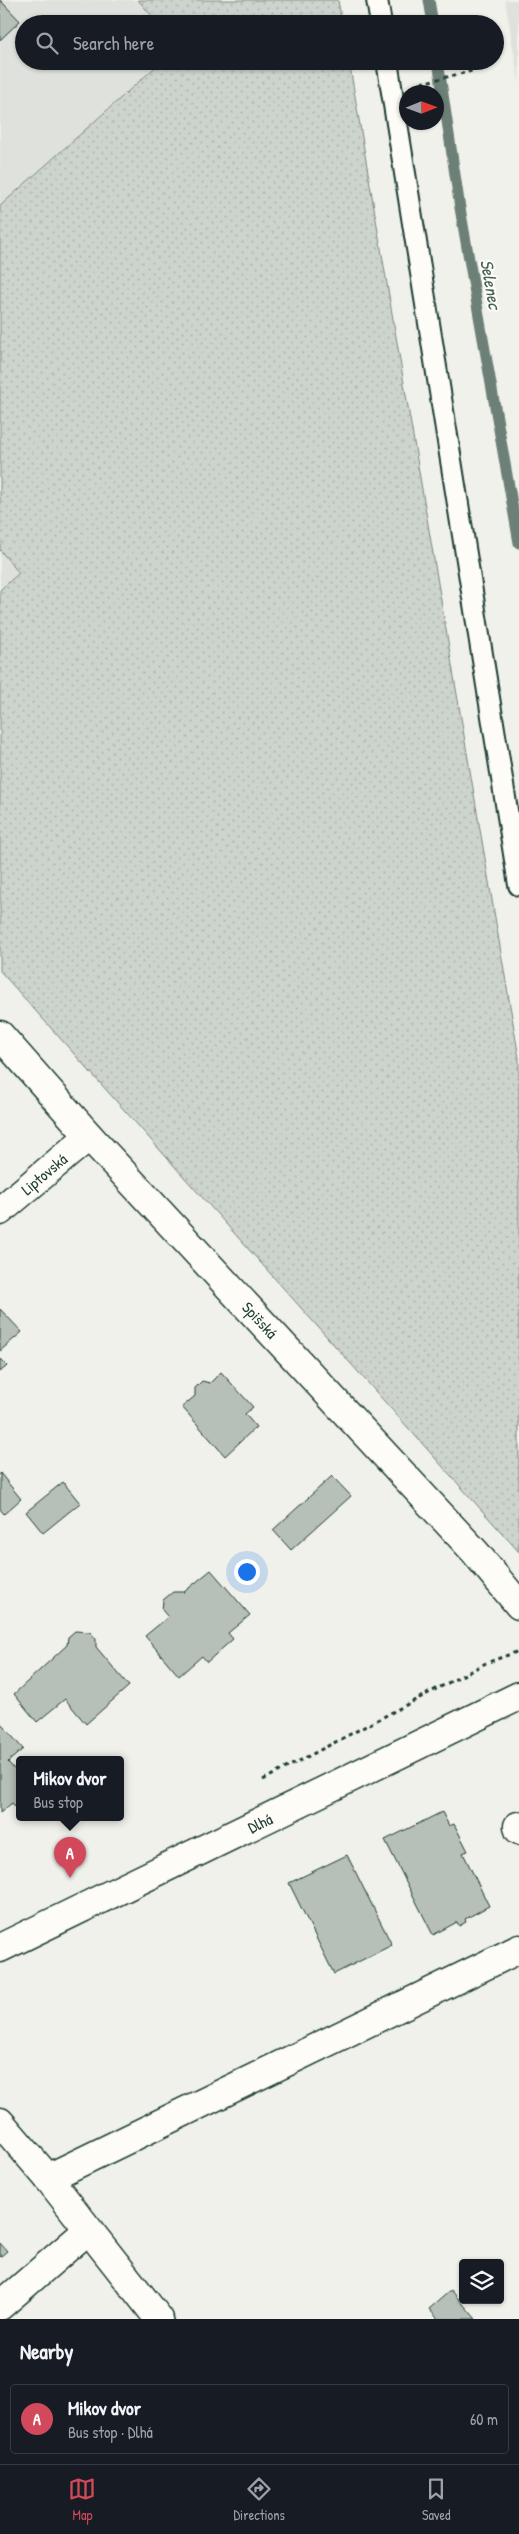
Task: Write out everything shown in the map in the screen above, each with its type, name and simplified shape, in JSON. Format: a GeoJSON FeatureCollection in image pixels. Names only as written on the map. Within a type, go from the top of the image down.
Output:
{"type":"FeatureCollection","features":[{"type":"Feature","properties":{"kind":"street","name":"Spišská"},"geometry":{"type":"LineString","coordinates":[[0,1035],[89,1136],[475,1552],[519,1605]]}},
{"type":"Feature","properties":{"kind":"street","name":"Liptovská"},"geometry":{"type":"LineString","coordinates":[[0,1211],[89,1136]]}},
{"type":"Feature","properties":{"kind":"street","name":"Dlhá"},"geometry":{"type":"LineString","coordinates":[[0,1948],[519,1696]]}},
{"type":"Feature","properties":{"kind":"street"},"geometry":{"type":"LineString","coordinates":[[48,2178],[519,1949]]}},
{"type":"Feature","properties":{"kind":"street"},"geometry":{"type":"LineString","coordinates":[[0,2122],[48,2178],[159,2319]]}},
{"type":"Feature","properties":{"kind":"street"},"geometry":{"type":"LineString","coordinates":[[0,2306],[88,2230]]}},
{"type":"Feature","properties":{"kind":"lane"},"geometry":{"type":"LineString","coordinates":[[377,0],[380,15]]}},
{"type":"Feature","properties":{"kind":"lane"},"geometry":{"type":"LineString","coordinates":[[388,70],[519,885]]}},
{"type":"Feature","properties":{"kind":"path"},"geometry":{"type":"LineString","coordinates":[[422,83],[472,71]]}},
{"type":"Feature","properties":{"kind":"path"},"geometry":{"type":"LineString","coordinates":[[258,1783],[486,1663],[519,1651]]}},
{"type":"Feature","properties":{"kind":"shaded area"},"geometry":{"type":"Polygon","coordinates":[[[0,0],[138,0],[151,15],[15,15],[15,70],[152,70],[0,206],[0,0]]]}},
{"type":"Feature","properties":{"kind":"shaded area"},"geometry":{"type":"Polygon","coordinates":[[[138,0],[338,0],[340,15],[151,15],[138,0]]]}},
{"type":"Feature","properties":{"kind":"shaded area"},"geometry":{"type":"Polygon","coordinates":[[[505,0],[519,0],[519,83],[505,0]]]}},
{"type":"Feature","properties":{"kind":"shaded area"},"geometry":{"type":"Polygon","coordinates":[[[152,70],[351,70],[519,1058],[519,1552],[0,971],[0,590],[19,573],[0,550],[0,206],[152,70]]]}},
{"type":"Feature","properties":{"kind":"shaded area"},"geometry":{"type":"Polygon","coordinates":[[[0,550],[20,573],[0,590],[0,550]]]}},
{"type":"Feature","properties":{"kind":"building"},"geometry":{"type":"Polygon","coordinates":[[[0,0],[15,16],[15,26],[0,40],[0,0]]]}},
{"type":"Feature","properties":{"kind":"building"},"geometry":{"type":"Polygon","coordinates":[[[0,1309],[22,1332],[0,1351],[0,1309]]]}},
{"type":"Feature","properties":{"kind":"building"},"geometry":{"type":"Polygon","coordinates":[[[0,1359],[7,1366],[0,1372],[0,1359]]]}},
{"type":"Feature","properties":{"kind":"building"},"geometry":{"type":"Polygon","coordinates":[[[221,1372],[253,1407],[245,1414],[256,1427],[225,1456],[182,1407],[195,1396],[195,1388],[202,1381],[210,1383],[221,1372]]]}},
{"type":"Feature","properties":{"kind":"building"},"geometry":{"type":"Polygon","coordinates":[[[0,1473],[21,1499],[4,1514],[0,1509],[0,1473]]]}},
{"type":"Feature","properties":{"kind":"building"},"geometry":{"type":"Polygon","coordinates":[[[332,1476],[351,1496],[291,1550],[273,1530],[332,1476]]]}},
{"type":"Feature","properties":{"kind":"building"},"geometry":{"type":"Polygon","coordinates":[[[63,1482],[80,1503],[43,1533],[26,1512],[63,1482]]]}},
{"type":"Feature","properties":{"kind":"building"},"geometry":{"type":"Polygon","coordinates":[[[211,1570],[250,1615],[228,1633],[233,1639],[207,1662],[202,1656],[179,1676],[145,1636],[168,1617],[162,1610],[163,1600],[173,1592],[184,1592],[211,1570]]]}},
{"type":"Feature","properties":{"kind":"building"},"geometry":{"type":"Polygon","coordinates":[[[75,1631],[90,1632],[96,1639],[96,1647],[129,1686],[86,1724],[65,1699],[37,1722],[14,1694],[67,1645],[68,1637],[75,1631]]]}},
{"type":"Feature","properties":{"kind":"building"},"geometry":{"type":"Polygon","coordinates":[[[0,1722],[23,1749],[8,1762],[16,1771],[16,1806],[12,1803],[0,1813],[0,1722]]]}},
{"type":"Feature","properties":{"kind":"building"},"geometry":{"type":"Polygon","coordinates":[[[442,1812],[449,1826],[454,1824],[468,1851],[463,1853],[489,1906],[465,1919],[466,1922],[459,1926],[457,1922],[433,1935],[385,1840],[442,1812]]]}},
{"type":"Feature","properties":{"kind":"building"},"geometry":{"type":"Polygon","coordinates":[[[347,1855],[392,1945],[334,1974],[289,1883],[347,1855]]]}},
{"type":"Feature","properties":{"kind":"building"},"geometry":{"type":"Polygon","coordinates":[[[0,2243],[7,2251],[0,2257],[0,2243]]]}},
{"type":"Feature","properties":{"kind":"building"},"geometry":{"type":"Polygon","coordinates":[[[451,2290],[459,2299],[459,2304],[463,2304],[476,2319],[438,2319],[429,2309],[451,2290]]]}},
{"type":"Feature","properties":{"kind":"waterway","name":"Selenec"},"geometry":{"type":"LineString","coordinates":[[429,0],[432,15]]}},
{"type":"Feature","properties":{"kind":"waterway","name":"Selenec"},"geometry":{"type":"LineString","coordinates":[[439,70],[460,208],[519,543]]}},
{"type":"Feature","properties":{"kind":"place","name":"Mikov dvor"},"geometry":{"type":"Point","coordinates":[70,1878]}}]}
